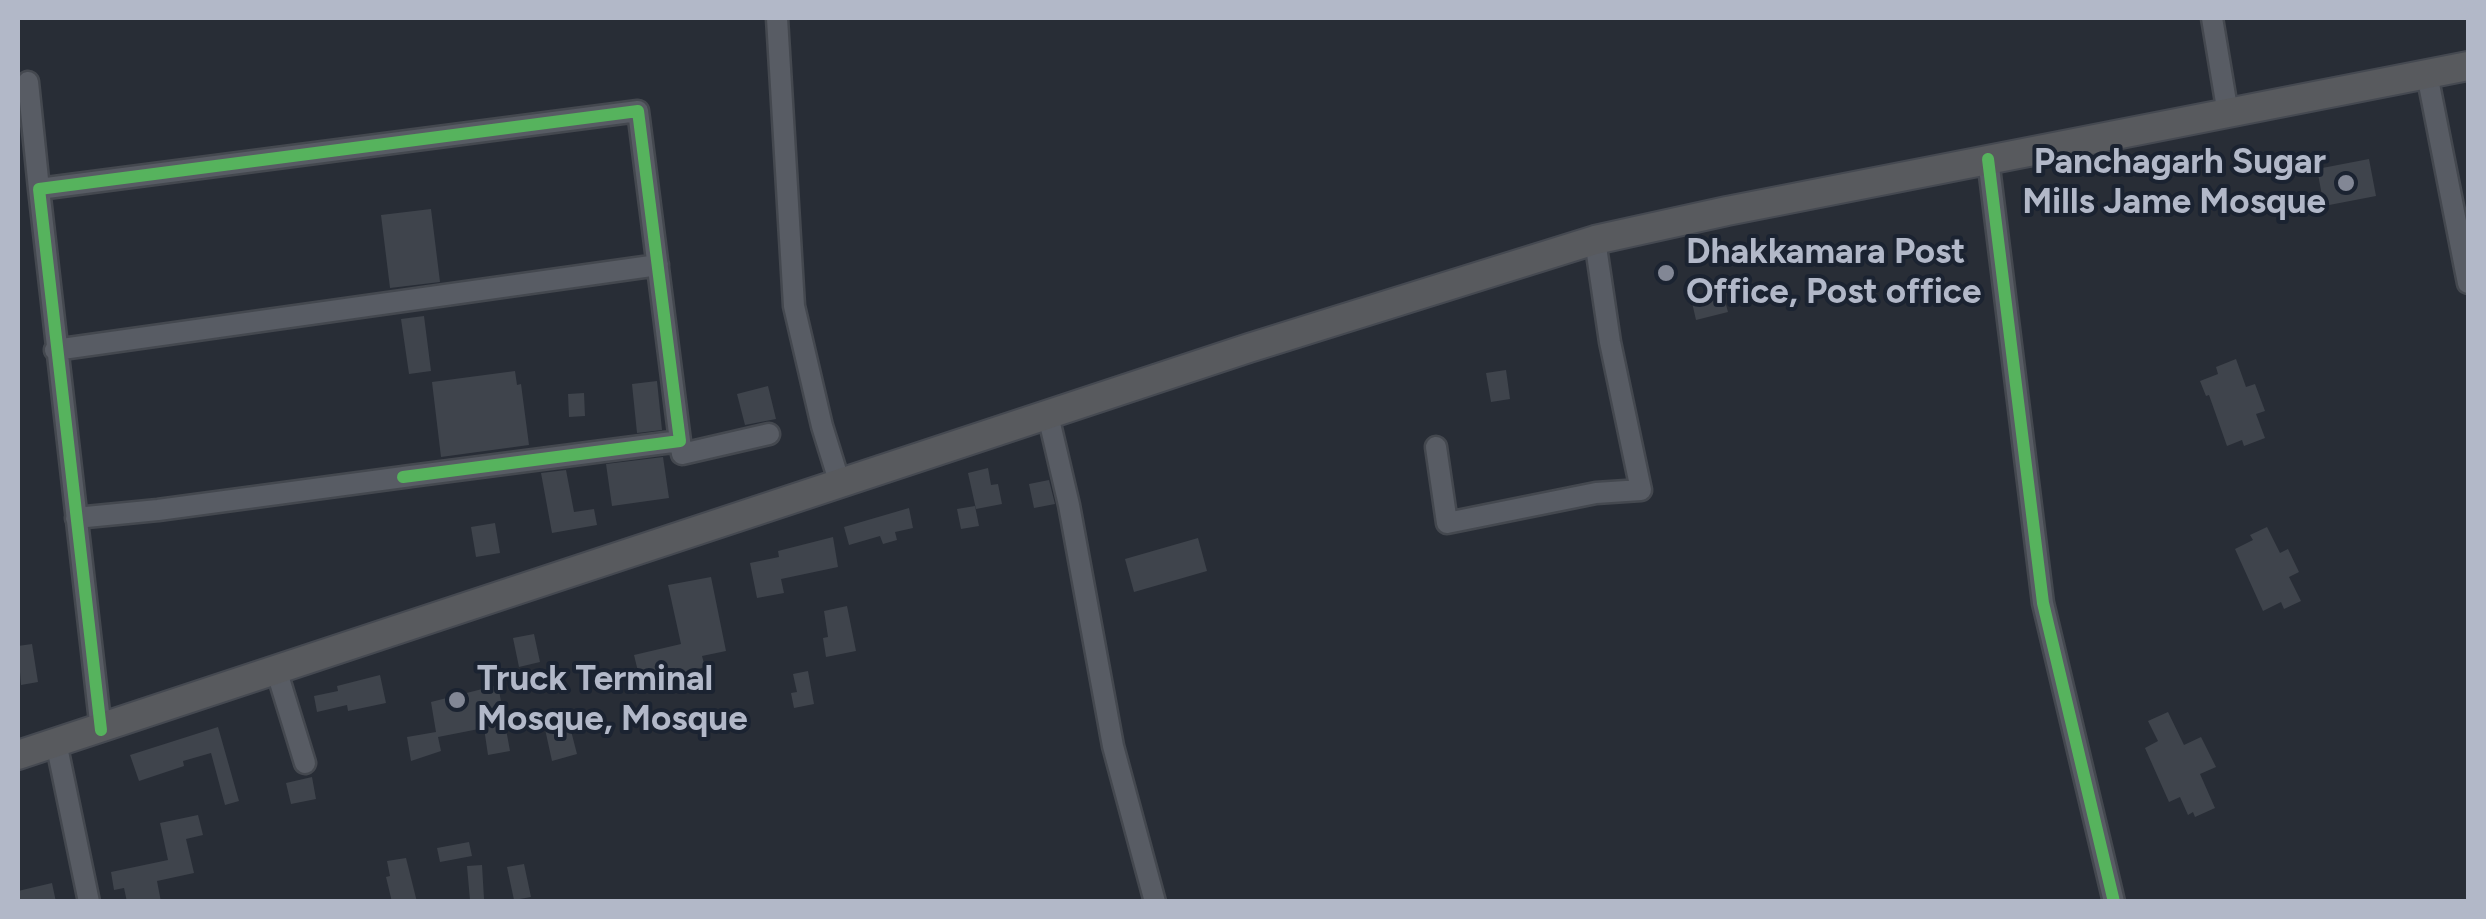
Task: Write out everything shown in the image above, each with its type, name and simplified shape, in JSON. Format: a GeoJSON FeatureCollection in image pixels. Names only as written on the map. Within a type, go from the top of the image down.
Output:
{"type":"FeatureCollection","features":[{"type":"Feature","properties":{"kind":"highway"},"geometry":{"type":"LineString","coordinates":[[18,755],[1048,414],[1595,240],[2468,66]]}},
{"type":"Feature","properties":{"kind":"street"},"geometry":{"type":"LineString","coordinates":[[777,18],[794,306],[840,484]]}},
{"type":"Feature","properties":{"kind":"street"},"geometry":{"type":"LineString","coordinates":[[2212,18],[2228,114]]}},
{"type":"Feature","properties":{"kind":"street"},"geometry":{"type":"LineString","coordinates":[[2428,74],[2461,201],[2468,283]]}},
{"type":"Feature","properties":{"kind":"street"},"geometry":{"type":"LineString","coordinates":[[28,82],[55,350],[101,730]]}},
{"type":"Feature","properties":{"kind":"street"},"geometry":{"type":"LineString","coordinates":[[39,189],[638,111],[682,454],[769,434]]}},
{"type":"Feature","properties":{"kind":"street"},"geometry":{"type":"LineString","coordinates":[[1988,159],[2044,604],[2114,902]]}},
{"type":"Feature","properties":{"kind":"street"},"geometry":{"type":"LineString","coordinates":[[1436,447],[1447,523],[1596,493],[1642,490],[1610,342],[1595,240]]}},
{"type":"Feature","properties":{"kind":"street"},"geometry":{"type":"LineString","coordinates":[[55,350],[658,265]]}},
{"type":"Feature","properties":{"kind":"street"},"geometry":{"type":"LineString","coordinates":[[1048,414],[1113,746],[1155,902]]}},
{"type":"Feature","properties":{"kind":"street"},"geometry":{"type":"LineString","coordinates":[[76,518],[680,441]]}},
{"type":"Feature","properties":{"kind":"street"},"geometry":{"type":"LineString","coordinates":[[276,670],[304,763]]}},
{"type":"Feature","properties":{"kind":"street"},"geometry":{"type":"LineString","coordinates":[[56,742],[89,902]]}},
{"type":"Feature","properties":{"kind":"building","name":"Panchagarh Sugar Mills Jame Mosque"},"geometry":{"type":"Polygon","coordinates":[[[2369,159],[2376,196],[2324,206],[2317,169],[2369,159]]]}},
{"type":"Feature","properties":{"kind":"building"},"geometry":{"type":"Polygon","coordinates":[[[431,209],[440,282],[390,288],[381,215],[431,209]]]}},
{"type":"Feature","properties":{"kind":"building"},"geometry":{"type":"Polygon","coordinates":[[[1722,290],[1728,312],[1696,320],[1691,298],[1722,290]]]}},
{"type":"Feature","properties":{"kind":"building"},"geometry":{"type":"Polygon","coordinates":[[[424,316],[431,371],[409,374],[401,319],[424,316]]]}},
{"type":"Feature","properties":{"kind":"building"},"geometry":{"type":"Polygon","coordinates":[[[2236,359],[2246,387],[2255,384],[2265,411],[2256,414],[2265,438],[2244,446],[2242,440],[2227,446],[2200,381],[2218,374],[2216,367],[2236,359]]]}},
{"type":"Feature","properties":{"kind":"building"},"geometry":{"type":"Polygon","coordinates":[[[1506,370],[1510,399],[1491,402],[1486,373],[1506,370]]]}},
{"type":"Feature","properties":{"kind":"building"},"geometry":{"type":"Polygon","coordinates":[[[515,371],[517,385],[521,384],[529,445],[441,457],[432,382],[515,371]]]}},
{"type":"Feature","properties":{"kind":"building"},"geometry":{"type":"Polygon","coordinates":[[[657,381],[662,430],[637,433],[632,384],[657,381]]]}},
{"type":"Feature","properties":{"kind":"building"},"geometry":{"type":"Polygon","coordinates":[[[768,386],[776,419],[745,425],[737,394],[768,386]]]}},
{"type":"Feature","properties":{"kind":"building"},"geometry":{"type":"Polygon","coordinates":[[[584,393],[585,416],[569,417],[568,394],[584,393]]]}},
{"type":"Feature","properties":{"kind":"building"},"geometry":{"type":"Polygon","coordinates":[[[663,457],[669,498],[612,506],[606,464],[663,457]]]}},
{"type":"Feature","properties":{"kind":"building"},"geometry":{"type":"Polygon","coordinates":[[[988,468],[991,485],[998,484],[1002,504],[976,509],[968,473],[988,468]]]}},
{"type":"Feature","properties":{"kind":"building"},"geometry":{"type":"Polygon","coordinates":[[[566,470],[574,512],[594,509],[597,525],[552,533],[541,473],[566,470]]]}},
{"type":"Feature","properties":{"kind":"building"},"geometry":{"type":"Polygon","coordinates":[[[1049,480],[1055,504],[1034,508],[1029,484],[1049,480]]]}},
{"type":"Feature","properties":{"kind":"building"},"geometry":{"type":"Polygon","coordinates":[[[975,506],[979,526],[961,529],[957,509],[975,506]]]}},
{"type":"Feature","properties":{"kind":"building"},"geometry":{"type":"Polygon","coordinates":[[[909,508],[913,528],[895,532],[897,540],[883,544],[880,536],[849,545],[844,527],[909,508]]]}},
{"type":"Feature","properties":{"kind":"building"},"geometry":{"type":"Polygon","coordinates":[[[495,523],[500,553],[476,557],[471,527],[495,523]]]}},
{"type":"Feature","properties":{"kind":"building"},"geometry":{"type":"Polygon","coordinates":[[[2267,527],[2280,553],[2288,549],[2299,572],[2289,577],[2301,601],[2284,609],[2281,602],[2263,611],[2235,549],[2253,540],[2250,535],[2267,527]]]}},
{"type":"Feature","properties":{"kind":"building"},"geometry":{"type":"Polygon","coordinates":[[[833,537],[838,567],[781,579],[784,593],[757,598],[750,563],[779,557],[778,551],[833,537]]]}},
{"type":"Feature","properties":{"kind":"building"},"geometry":{"type":"Polygon","coordinates":[[[1198,538],[1207,571],[1134,592],[1125,559],[1198,538]]]}},
{"type":"Feature","properties":{"kind":"building"},"geometry":{"type":"Polygon","coordinates":[[[711,577],[726,651],[702,656],[705,667],[642,688],[634,655],[681,644],[668,585],[711,577]]]}},
{"type":"Feature","properties":{"kind":"building"},"geometry":{"type":"Polygon","coordinates":[[[847,606],[856,651],[826,657],[824,611],[847,606]]]}},
{"type":"Feature","properties":{"kind":"building"},"geometry":{"type":"Polygon","coordinates":[[[534,634],[540,662],[519,667],[513,638],[534,634]]]}},
{"type":"Feature","properties":{"kind":"building"},"geometry":{"type":"Polygon","coordinates":[[[32,644],[38,682],[21,685],[18,646],[32,644]]]}},
{"type":"Feature","properties":{"kind":"building"},"geometry":{"type":"Polygon","coordinates":[[[808,671],[814,704],[794,708],[791,693],[797,692],[793,674],[808,671]]]}},
{"type":"Feature","properties":{"kind":"building"},"geometry":{"type":"Polygon","coordinates":[[[380,675],[386,703],[348,711],[347,705],[317,712],[314,696],[380,675]]]}},
{"type":"Feature","properties":{"kind":"building"},"geometry":{"type":"Polygon","coordinates":[[[498,685],[510,751],[488,755],[484,728],[438,737],[441,751],[411,761],[407,737],[436,732],[431,702],[498,685]]]}},
{"type":"Feature","properties":{"kind":"building"},"geometry":{"type":"Polygon","coordinates":[[[2168,712],[2184,745],[2201,737],[2216,767],[2200,774],[2215,808],[2195,817],[2193,812],[2188,815],[2180,797],[2169,802],[2145,748],[2158,741],[2148,721],[2168,712]]]}},
{"type":"Feature","properties":{"kind":"building"},"geometry":{"type":"Polygon","coordinates":[[[569,723],[577,754],[552,761],[545,729],[569,723]]]}},
{"type":"Feature","properties":{"kind":"building"},"geometry":{"type":"Polygon","coordinates":[[[218,727],[239,801],[225,805],[211,753],[139,781],[130,755],[218,727]]]}},
{"type":"Feature","properties":{"kind":"building"},"geometry":{"type":"Polygon","coordinates":[[[312,777],[316,799],[291,804],[286,783],[312,777]]]}},
{"type":"Feature","properties":{"kind":"building"},"geometry":{"type":"Polygon","coordinates":[[[198,815],[203,835],[186,839],[194,873],[157,881],[161,902],[127,902],[124,888],[114,890],[111,872],[168,860],[160,823],[198,815]]]}},
{"type":"Feature","properties":{"kind":"building"},"geometry":{"type":"Polygon","coordinates":[[[469,842],[472,856],[440,862],[437,848],[469,842]]]}},
{"type":"Feature","properties":{"kind":"building"},"geometry":{"type":"Polygon","coordinates":[[[406,858],[417,902],[392,902],[387,861],[406,858]]]}},
{"type":"Feature","properties":{"kind":"building"},"geometry":{"type":"Polygon","coordinates":[[[524,864],[531,897],[514,900],[507,867],[524,864]]]}},
{"type":"Feature","properties":{"kind":"building"},"geometry":{"type":"Polygon","coordinates":[[[482,865],[484,899],[470,900],[467,866],[482,865]]]}},
{"type":"Feature","properties":{"kind":"building"},"geometry":{"type":"Polygon","coordinates":[[[52,883],[56,902],[18,902],[18,891],[52,883]]]}},
{"type":"Feature","properties":{"kind":"cycle path"},"geometry":{"type":"LineString","coordinates":[[101,730],[39,189],[638,111],[680,441],[403,477]]}},
{"type":"Feature","properties":{"kind":"cycle path"},"geometry":{"type":"LineString","coordinates":[[1988,159],[2043,603],[2114,902]]}},
{"type":"Feature","properties":{"kind":"place","name":"Panchagarh Sugar Mills Jame Mosque"},"geometry":{"type":"Point","coordinates":[2346,183]}},
{"type":"Feature","properties":{"kind":"place","name":"Dhakkamara Post Office, Post office"},"geometry":{"type":"Point","coordinates":[1666,273]}},
{"type":"Feature","properties":{"kind":"place","name":"Truck Terminal Mosque, Mosque"},"geometry":{"type":"Point","coordinates":[457,700]}}]}
